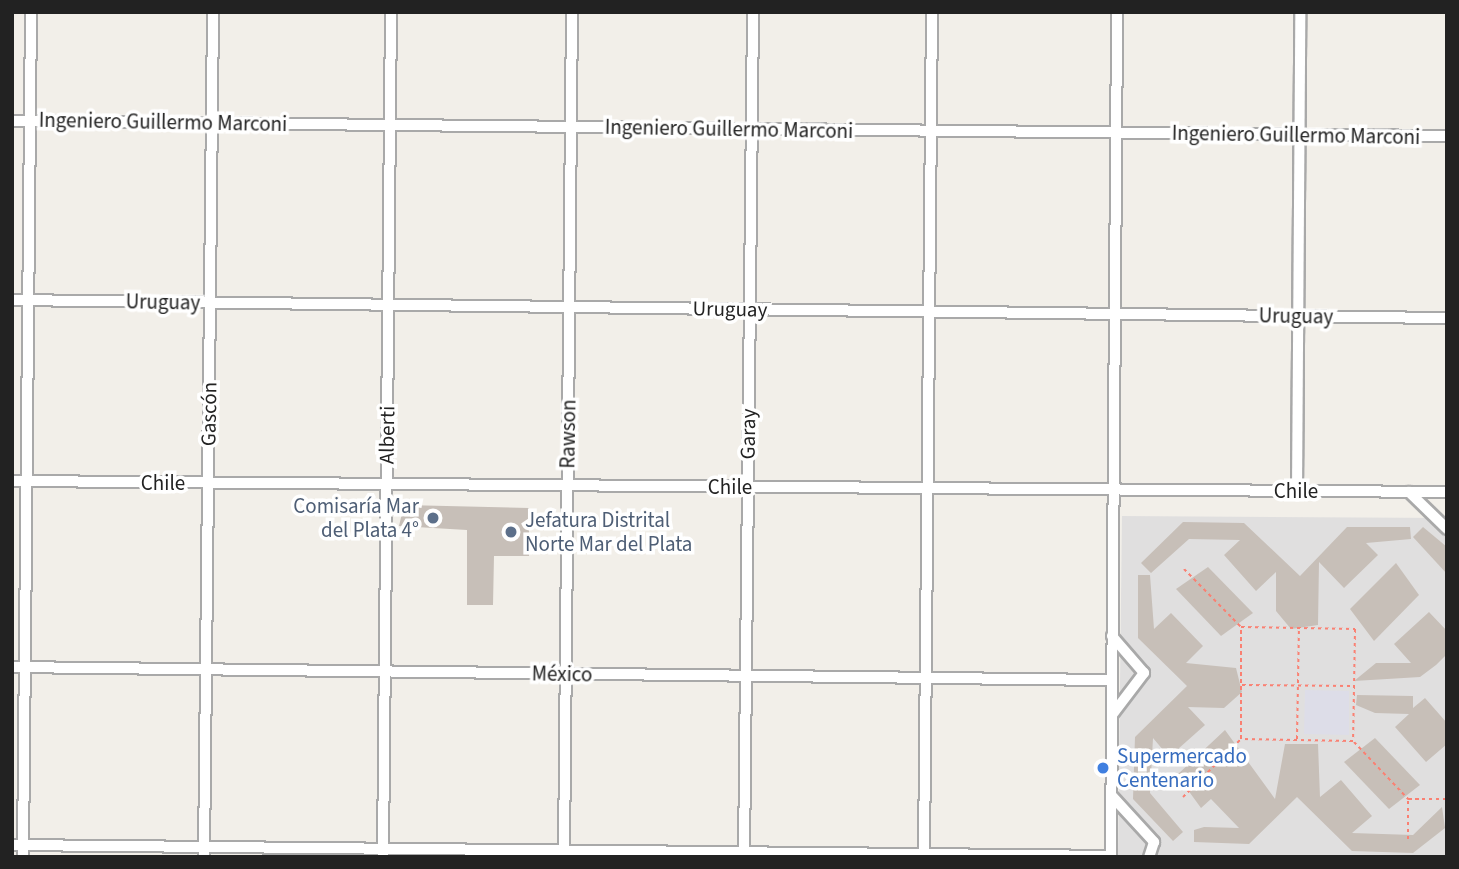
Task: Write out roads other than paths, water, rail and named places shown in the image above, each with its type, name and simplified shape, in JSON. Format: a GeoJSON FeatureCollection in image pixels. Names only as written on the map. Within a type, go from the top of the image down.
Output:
{"type":"FeatureCollection","features":[{"type":"Feature","properties":{"kind":"street"},"geometry":{"type":"LineString","coordinates":[[31,12],[25,667],[20,849],[1111,857],[1117,12]]}},
{"type":"Feature","properties":{"kind":"street","name":"Gascón"},"geometry":{"type":"LineString","coordinates":[[204,852],[213,12]]}},
{"type":"Feature","properties":{"kind":"street","name":"Alberti"},"geometry":{"type":"LineString","coordinates":[[383,853],[391,12]]}},
{"type":"Feature","properties":{"kind":"street","name":"Rawson"},"geometry":{"type":"LineString","coordinates":[[564,854],[572,12]]}},
{"type":"Feature","properties":{"kind":"street","name":"Garay"},"geometry":{"type":"LineString","coordinates":[[744,855],[752,12]]}},
{"type":"Feature","properties":{"kind":"street"},"geometry":{"type":"LineString","coordinates":[[924,856],[932,12]]}},
{"type":"Feature","properties":{"kind":"street"},"geometry":{"type":"LineString","coordinates":[[1297,491],[1300,12]]}},
{"type":"Feature","properties":{"kind":"street","name":"Ingeniero Guillermo Marconi"},"geometry":{"type":"LineString","coordinates":[[12,121],[1447,136]]}},
{"type":"Feature","properties":{"kind":"street","name":"Uruguay"},"geometry":{"type":"LineString","coordinates":[[12,300],[1447,318]]}},
{"type":"Feature","properties":{"kind":"street","name":"Chile"},"geometry":{"type":"LineString","coordinates":[[12,481],[1447,492]]}},
{"type":"Feature","properties":{"kind":"street"},"geometry":{"type":"LineString","coordinates":[[1409,492],[1447,530]]}},
{"type":"Feature","properties":{"kind":"street"},"geometry":{"type":"LineString","coordinates":[[1112,636],[1144,673],[1112,715]]}},
{"type":"Feature","properties":{"kind":"street","name":"México"},"geometry":{"type":"LineString","coordinates":[[12,667],[1112,680]]}},
{"type":"Feature","properties":{"kind":"street"},"geometry":{"type":"LineString","coordinates":[[1111,795],[1154,842],[1149,857]]}},
{"type":"Feature","properties":{"kind":"place","name":"Comisaría Mar del Plata 4°"},"geometry":{"type":"Point","coordinates":[433,518]}},
{"type":"Feature","properties":{"kind":"place","name":"Jefatura Distrital Norte Mar del Plata"},"geometry":{"type":"Point","coordinates":[511,532]}},
{"type":"Feature","properties":{"kind":"place","name":"Supermercado Centenario"},"geometry":{"type":"Point","coordinates":[1103,768]}}]}
